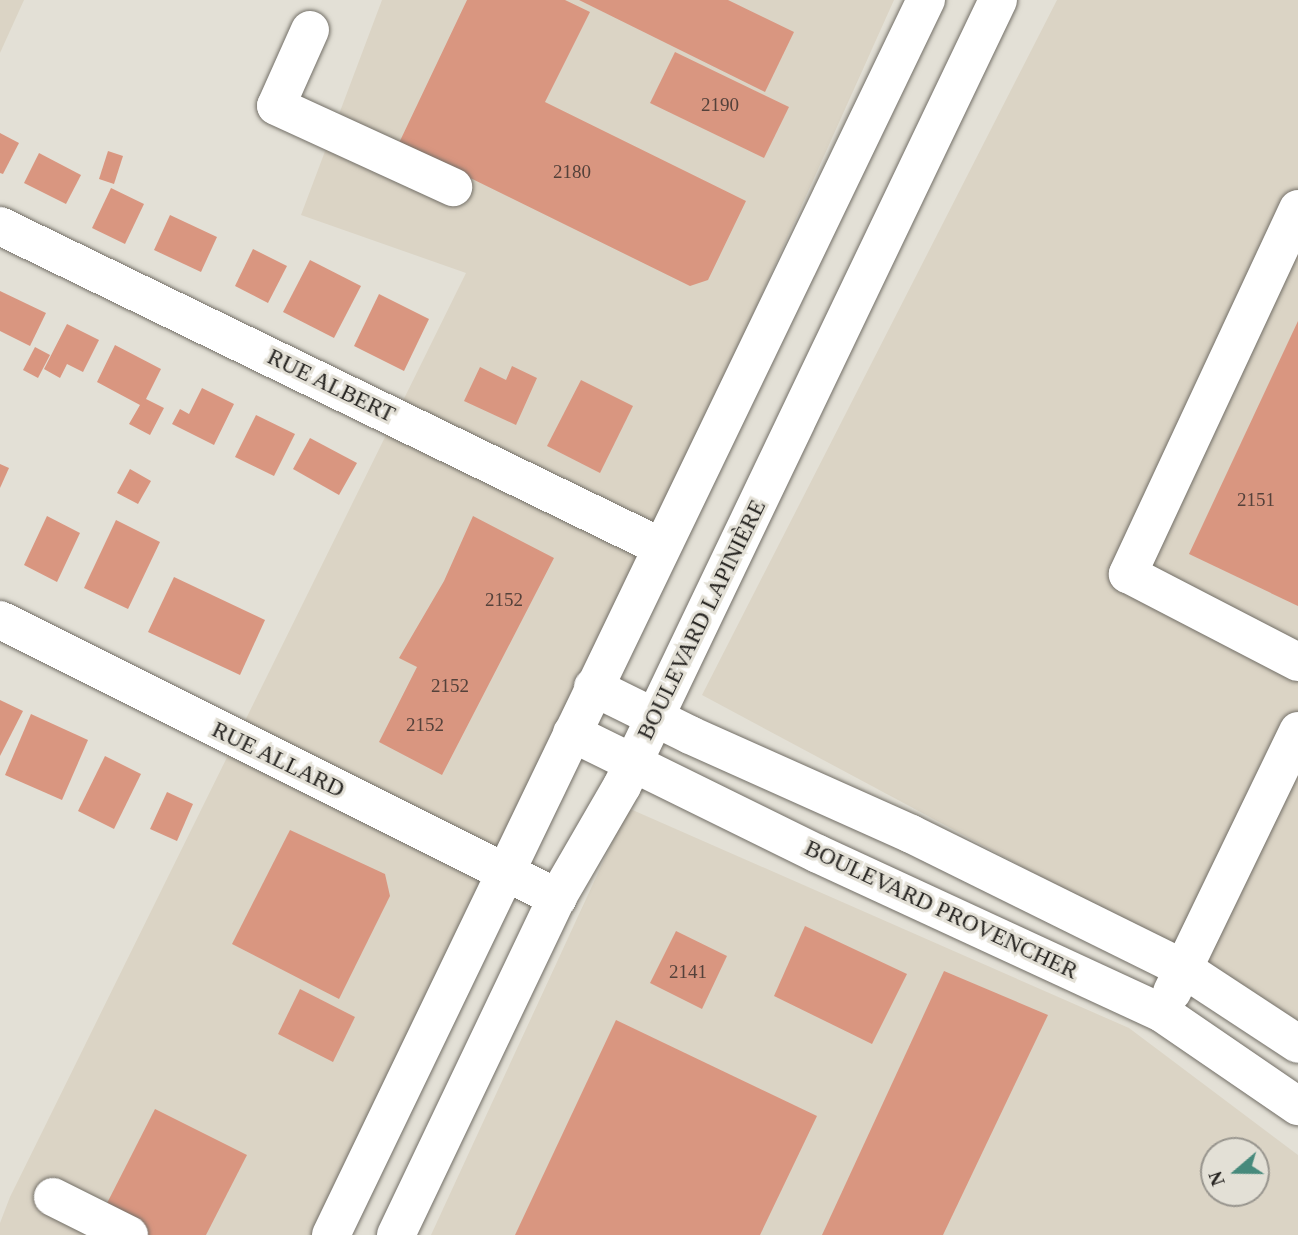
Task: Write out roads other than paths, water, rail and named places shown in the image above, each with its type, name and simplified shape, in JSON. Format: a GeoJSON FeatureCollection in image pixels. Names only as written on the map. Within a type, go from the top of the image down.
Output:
{"type":"FeatureCollection","features":[{"type":"Feature","properties":{"kind":"street"},"geometry":{"type":"LineString","coordinates":[[331,1235],[926,0]]}},
{"type":"Feature","properties":{"kind":"street","name":"BOULEVARD LAPINIÈRE"},"geometry":{"type":"LineString","coordinates":[[396,1235],[557,898],[633,764],[998,0]]}},
{"type":"Feature","properties":{"kind":"street"},"geometry":{"type":"LineString","coordinates":[[310,30],[276,106],[453,187]]}},
{"type":"Feature","properties":{"kind":"street"},"geometry":{"type":"LineString","coordinates":[[1298,209],[1128,575],[1298,662]]}},
{"type":"Feature","properties":{"kind":"street","name":"RUE ALBERT"},"geometry":{"type":"LineString","coordinates":[[0,226],[661,547]]}},
{"type":"Feature","properties":{"kind":"street","name":"RUE ALLARD"},"geometry":{"type":"LineString","coordinates":[[0,620],[557,898]]}},
{"type":"Feature","properties":{"kind":"street"},"geometry":{"type":"LineString","coordinates":[[593,687],[911,834],[1184,969],[1298,1044]]}},
{"type":"Feature","properties":{"kind":"street"},"geometry":{"type":"LineString","coordinates":[[1162,1013],[1298,731]]}},
{"type":"Feature","properties":{"kind":"street","name":"BOULEVARD PROVENCHER"},"geometry":{"type":"LineString","coordinates":[[572,733],[1162,1013],[1298,1106]]}},
{"type":"Feature","properties":{"kind":"street"},"geometry":{"type":"LineString","coordinates":[[53,1197],[129,1235]]}}]}
